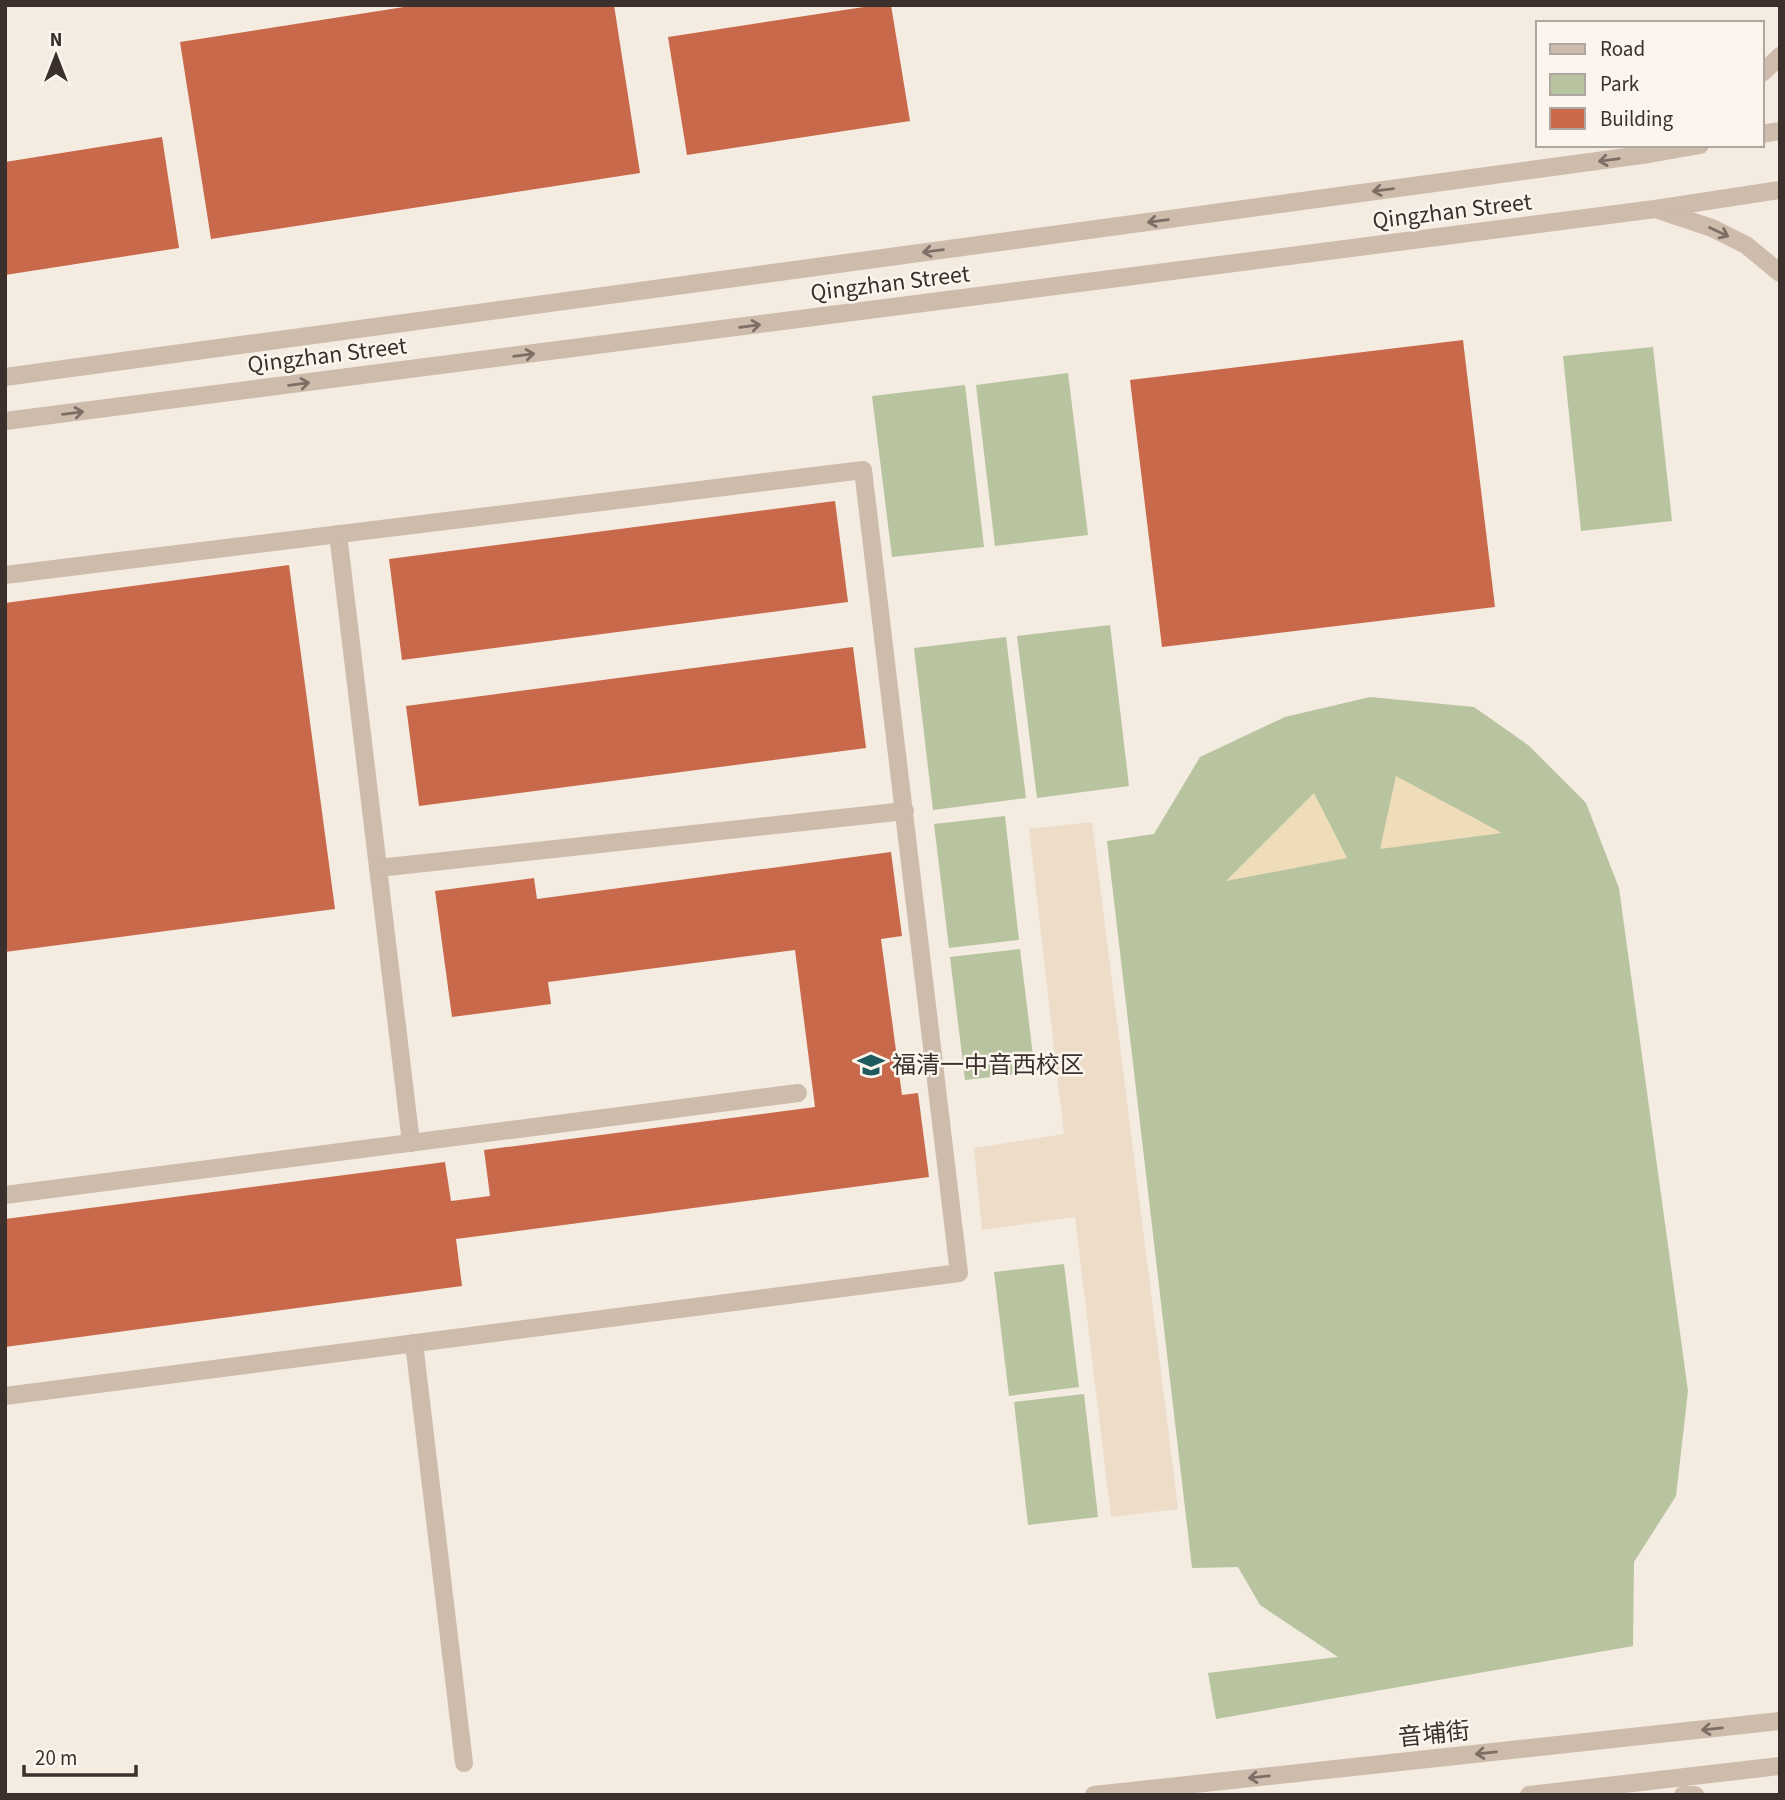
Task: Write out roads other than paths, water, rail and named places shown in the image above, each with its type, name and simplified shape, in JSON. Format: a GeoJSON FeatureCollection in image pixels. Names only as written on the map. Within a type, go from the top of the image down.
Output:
{"type":"FeatureCollection","features":[{"type":"Feature","properties":{"kind":"street"},"geometry":{"type":"LineString","coordinates":[[1764,71],[1780,56]]}},
{"type":"Feature","properties":{"kind":"street","name":"Qingzhan Street"},"geometry":{"type":"LineString","coordinates":[[5,377],[1682,147]]}},
{"type":"Feature","properties":{"kind":"street","name":"Qingzhan Street"},"geometry":{"type":"LineString","coordinates":[[5,421],[1655,209],[1780,190]]}},
{"type":"Feature","properties":{"kind":"street"},"geometry":{"type":"LineString","coordinates":[[1655,209],[1712,228],[1746,245],[1780,273]]}},
{"type":"Feature","properties":{"kind":"street"},"geometry":{"type":"LineString","coordinates":[[5,575],[863,470],[959,1273],[5,1396]]}},
{"type":"Feature","properties":{"kind":"street"},"geometry":{"type":"LineString","coordinates":[[338,534],[411,1143]]}},
{"type":"Feature","properties":{"kind":"street"},"geometry":{"type":"LineString","coordinates":[[378,868],[905,811]]}},
{"type":"Feature","properties":{"kind":"street"},"geometry":{"type":"LineString","coordinates":[[5,1195],[798,1093]]}},
{"type":"Feature","properties":{"kind":"street"},"geometry":{"type":"LineString","coordinates":[[414,1343],[464,1763]]}},
{"type":"Feature","properties":{"kind":"street","name":"音埔街"},"geometry":{"type":"LineString","coordinates":[[1094,1795],[1780,1721]]}},
{"type":"Feature","properties":{"kind":"street"},"geometry":{"type":"LineString","coordinates":[[1530,1795],[1780,1766]]}},
{"type":"Feature","properties":{"kind":"street"},"geometry":{"type":"LineString","coordinates":[[1683,1795],[1695,1795]]}},
{"type":"Feature","properties":{"kind":"place","name":"福清一中音西校区"},"geometry":{"type":"Point","coordinates":[871,1065]}}]}
